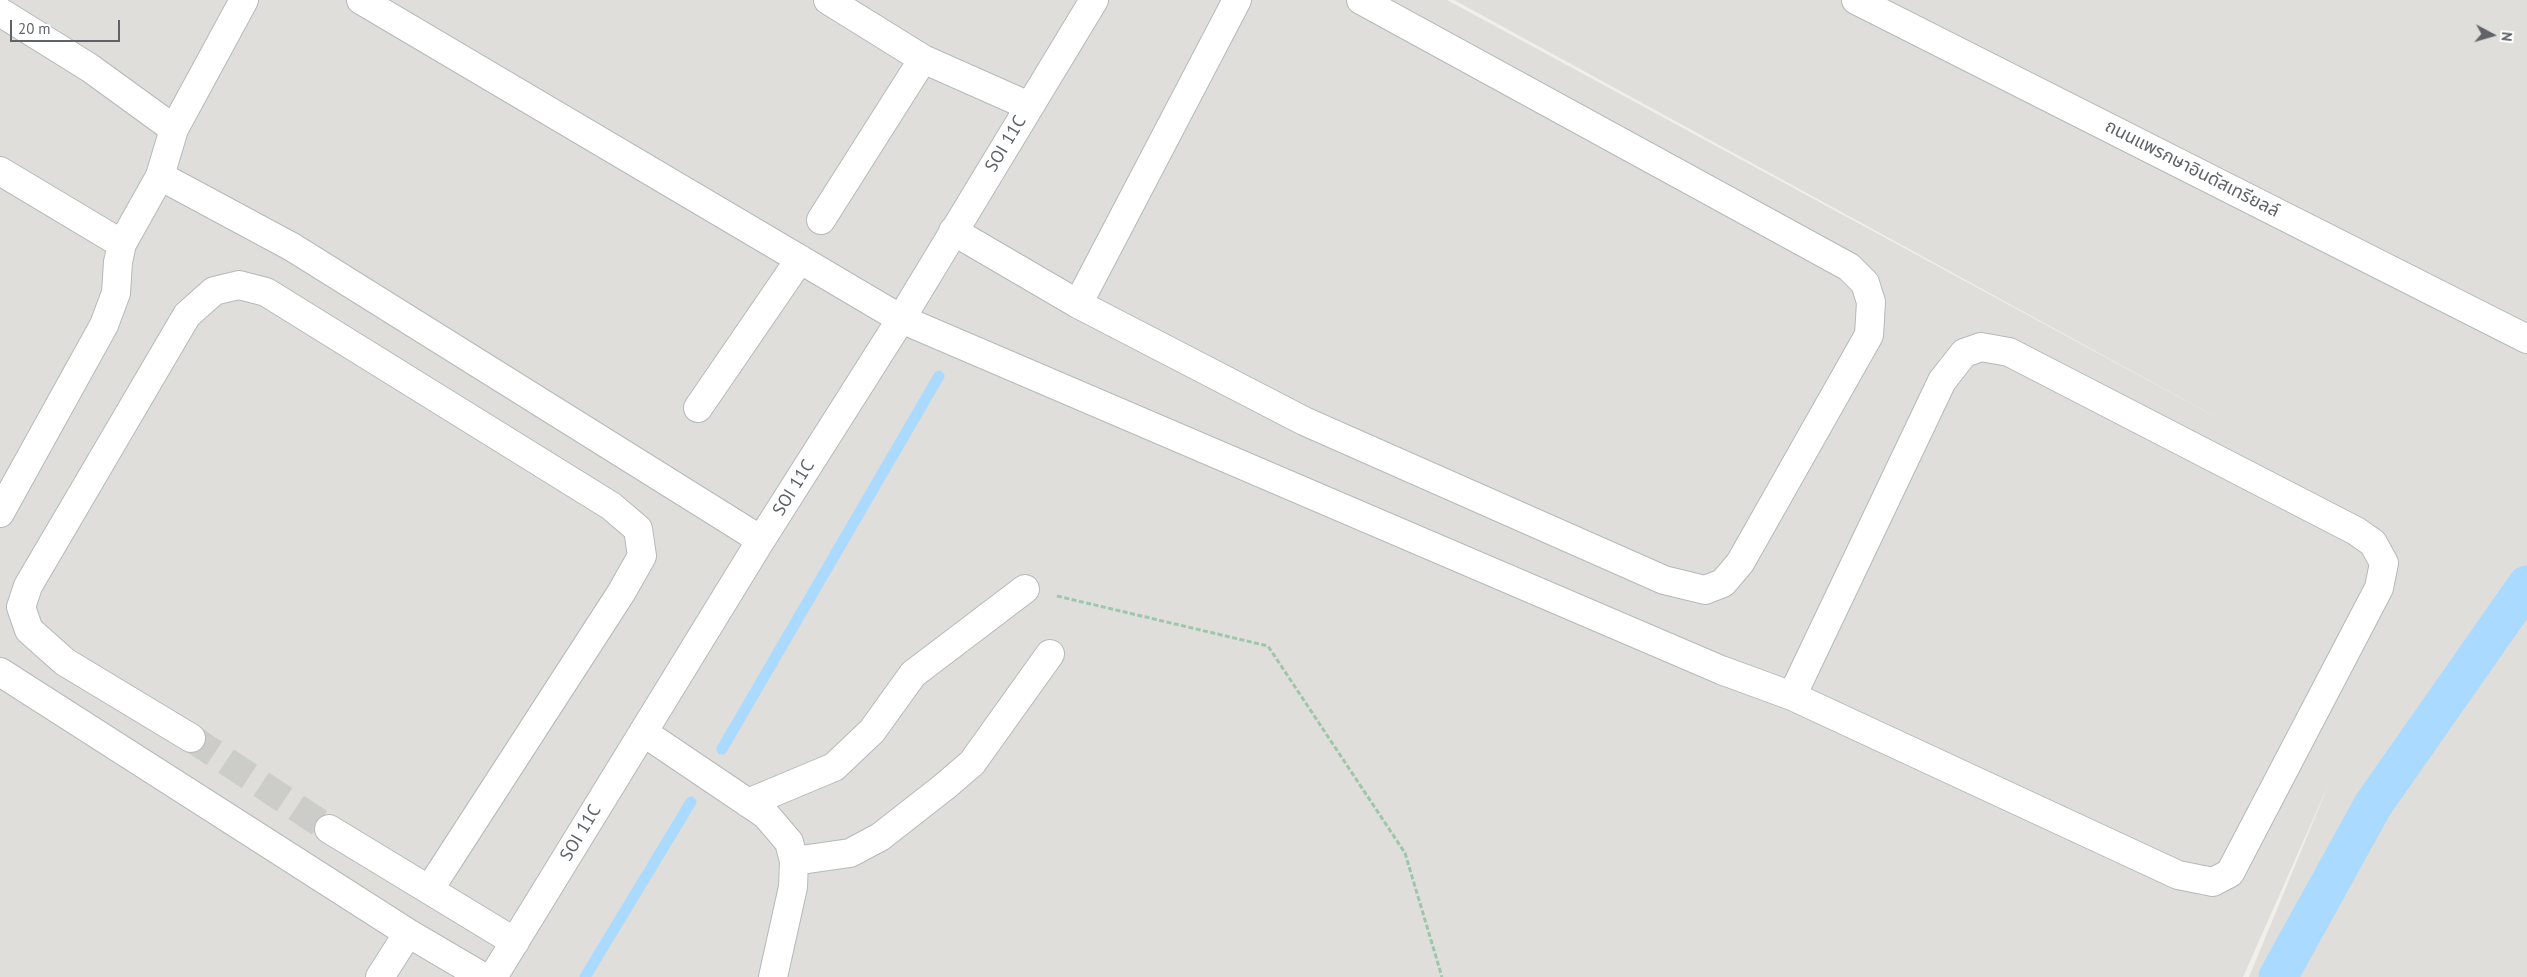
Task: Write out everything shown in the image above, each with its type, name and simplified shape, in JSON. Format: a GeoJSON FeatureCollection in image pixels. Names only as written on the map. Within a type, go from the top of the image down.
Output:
{"type":"FeatureCollection","features":[{"type":"Feature","properties":{"kind":"street"},"geometry":{"type":"LineString","coordinates":[[0,513],[104,325],[116,294],[118,262],[122,244],[160,176],[174,129],[244,0]]}},
{"type":"Feature","properties":{"kind":"street"},"geometry":{"type":"LineString","coordinates":[[361,0],[901,319],[1721,670],[1792,696],[2178,876],[2213,882],[2230,873],[2379,588],[2384,562],[2373,543],[2356,531],[2009,352],[1981,347],[1964,353],[1942,381],[1792,696]]}},
{"type":"Feature","properties":{"kind":"street"},"geometry":{"type":"LineString","coordinates":[[828,0],[923,59],[1029,106]]}},
{"type":"Feature","properties":{"kind":"street","name":"SOI 11C"},"geometry":{"type":"LineString","coordinates":[[493,977],[761,540],[901,319],[1094,0]]}},
{"type":"Feature","properties":{"kind":"street"},"geometry":{"type":"LineString","coordinates":[[1078,304],[1237,0]]}},
{"type":"Feature","properties":{"kind":"street"},"geometry":{"type":"LineString","coordinates":[[953,231],[1078,304],[1304,421],[1664,580],[1705,590],[1723,583],[1740,564],[1869,335],[1872,302],[1865,283],[1849,267],[1814,247],[1361,0]]}},
{"type":"Feature","properties":{"kind":"street","name":"ถนนแพรกษาอินดัสเทรียลล์"},"geometry":{"type":"LineString","coordinates":[[1856,0],[2527,339]]}},
{"type":"Feature","properties":{"kind":"street"},"geometry":{"type":"LineString","coordinates":[[0,12],[90,68],[174,129]]}},
{"type":"Feature","properties":{"kind":"street"},"geometry":{"type":"LineString","coordinates":[[821,220],[923,59]]}},
{"type":"Feature","properties":{"kind":"street"},"geometry":{"type":"LineString","coordinates":[[0,171],[122,244]]}},
{"type":"Feature","properties":{"kind":"street"},"geometry":{"type":"LineString","coordinates":[[160,176],[292,247],[761,540]]}},
{"type":"Feature","properties":{"kind":"street"},"geometry":{"type":"LineString","coordinates":[[698,408],[800,259]]}},
{"type":"Feature","properties":{"kind":"street"},"geometry":{"type":"LineString","coordinates":[[191,738],[65,662],[29,630],[21,607],[28,586],[187,315],[214,291],[239,285],[266,292],[611,506],[638,530],[642,556],[430,890]]}},
{"type":"Feature","properties":{"kind":"street"},"geometry":{"type":"LineString","coordinates":[[748,803],[834,767],[872,731],[913,674],[1024,589]]}},
{"type":"Feature","properties":{"kind":"street"},"geometry":{"type":"LineString","coordinates":[[794,860],[850,853],[880,837],[944,787],[972,763],[1050,654]]}},
{"type":"Feature","properties":{"kind":"street"},"geometry":{"type":"LineString","coordinates":[[0,672],[408,933],[483,977]]}},
{"type":"Feature","properties":{"kind":"street"},"geometry":{"type":"LineString","coordinates":[[643,732],[766,816],[789,842],[794,860],[793,887],[770,976]]}},
{"type":"Feature","properties":{"kind":"street"},"geometry":{"type":"LineString","coordinates":[[329,829],[515,942]]}},
{"type":"Feature","properties":{"kind":"street"},"geometry":{"type":"LineString","coordinates":[[380,977],[408,933]]}},
{"type":"Feature","properties":{"kind":"path"},"geometry":{"type":"LineString","coordinates":[[1024,589],[1268,646],[1405,852],[1442,977]]}},
{"type":"Feature","properties":{"kind":"shaded area"},"geometry":{"type":"Polygon","coordinates":[[[0,0],[1447,0],[2258,440],[1454,0],[2527,0],[2527,977],[2249,977],[2330,781],[2243,977],[0,977],[0,0]]]}},
{"type":"Feature","properties":{"kind":"waterway"},"geometry":{"type":"LineString","coordinates":[[722,749],[939,376]]}},
{"type":"Feature","properties":{"kind":"waterway"},"geometry":{"type":"LineString","coordinates":[[2278,977],[2373,805],[2527,585]]}},
{"type":"Feature","properties":{"kind":"waterway"},"geometry":{"type":"LineString","coordinates":[[585,977],[691,802]]}},
{"type":"Feature","properties":{"kind":"tunnel"},"geometry":{"type":"LineString","coordinates":[[191,738],[329,829]]}}]}
